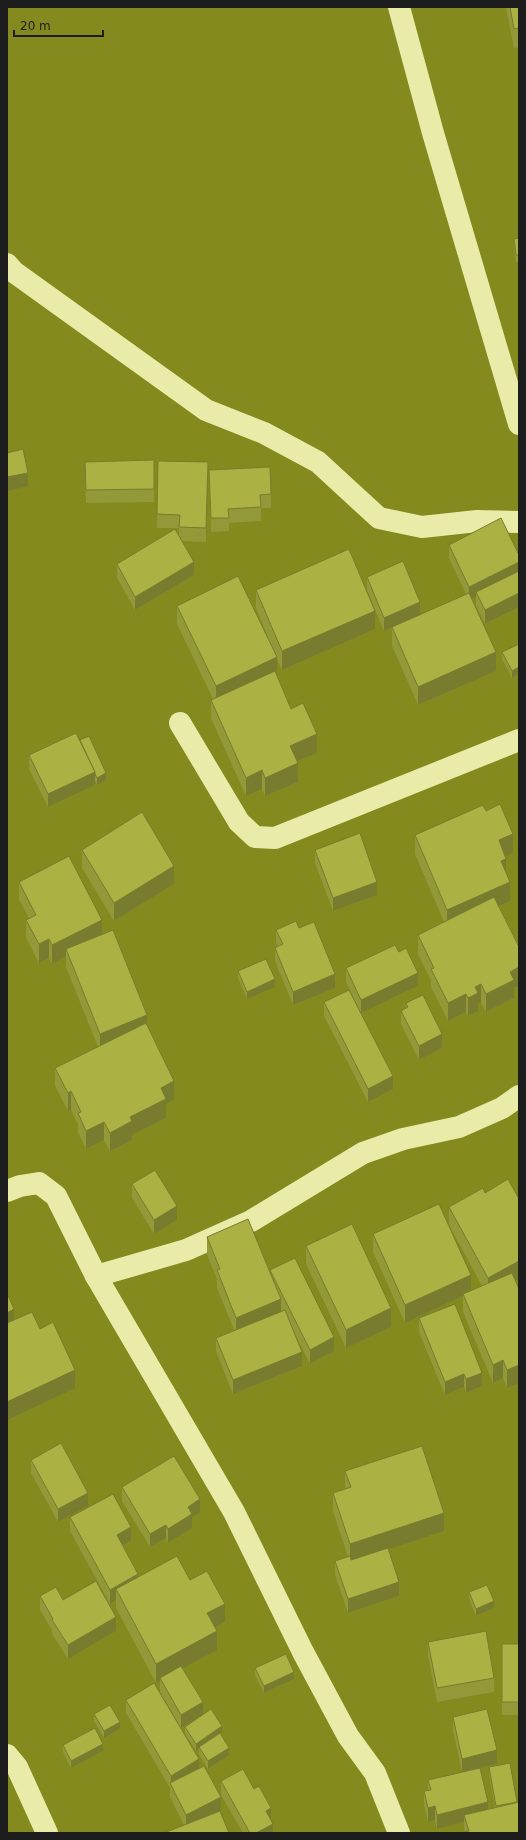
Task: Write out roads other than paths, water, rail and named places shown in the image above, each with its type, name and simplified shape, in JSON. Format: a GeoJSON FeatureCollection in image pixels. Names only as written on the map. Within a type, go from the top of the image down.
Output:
{"type":"FeatureCollection","features":[{"type":"Feature","properties":{"kind":"street"},"geometry":{"type":"LineString","coordinates":[[399,7],[436,141],[519,424]]}},
{"type":"Feature","properties":{"kind":"street"},"geometry":{"type":"LineString","coordinates":[[7,264],[14,272],[206,410],[264,433],[318,462],[378,518],[422,527],[477,521],[519,522]]}},
{"type":"Feature","properties":{"kind":"street"},"geometry":{"type":"LineString","coordinates":[[180,723],[239,822],[255,837],[275,838],[519,740]]}},
{"type":"Feature","properties":{"kind":"street"},"geometry":{"type":"LineString","coordinates":[[96,1276],[186,1250],[250,1221],[363,1153],[403,1139],[459,1127],[502,1108],[519,1096]]}},
{"type":"Feature","properties":{"kind":"street"},"geometry":{"type":"LineString","coordinates":[[7,1191],[20,1186],[39,1183],[56,1196],[96,1276],[234,1512],[303,1652],[348,1736],[375,1773],[399,1833]]}},
{"type":"Feature","properties":{"kind":"street"},"geometry":{"type":"LineString","coordinates":[[7,1755],[17,1767],[47,1833]]}}]}
